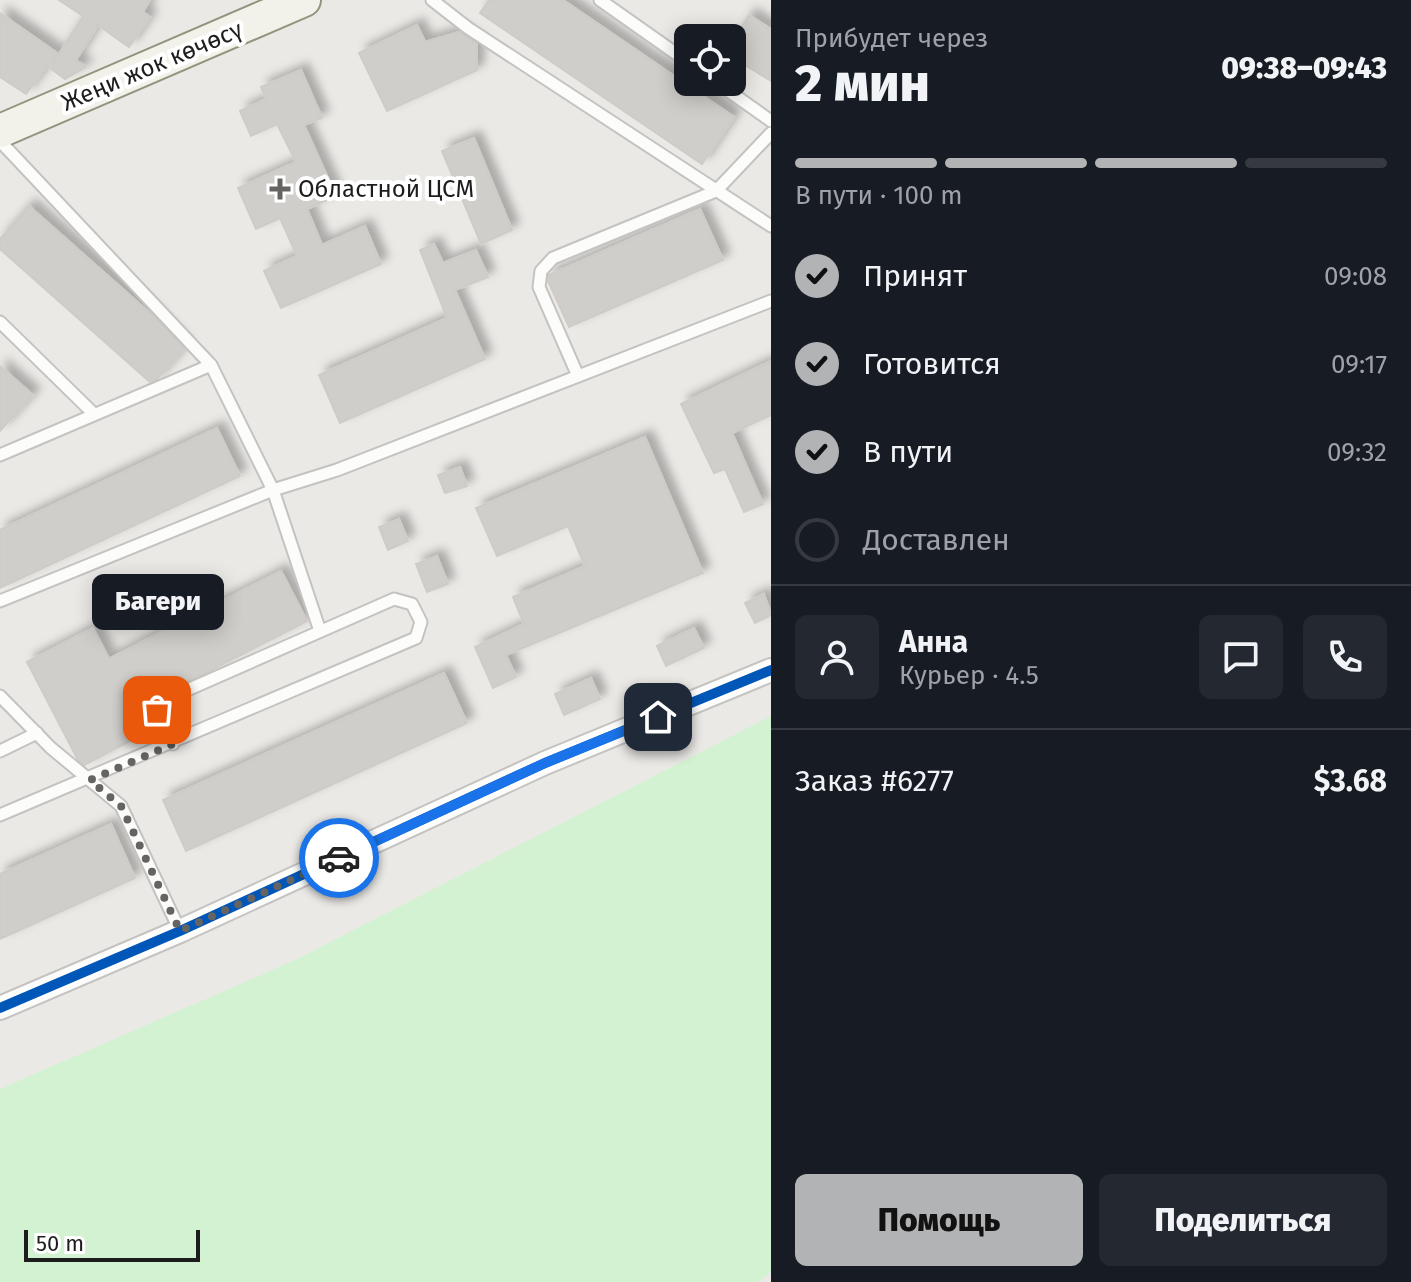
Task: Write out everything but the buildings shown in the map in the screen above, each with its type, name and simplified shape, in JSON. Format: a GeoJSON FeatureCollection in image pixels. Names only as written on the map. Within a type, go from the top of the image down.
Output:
{"type":"FeatureCollection","features":[{"type":"Feature","properties":{"kind":"main road","name":"Жеңи жок көчөсү"},"geometry":{"type":"LineString","coordinates":[[0,131],[304,0]]}},
{"type":"Feature","properties":{"kind":"street"},"geometry":{"type":"LineString","coordinates":[[0,1008],[180,931],[545,763],[771,670]]}},
{"type":"Feature","properties":{"kind":"lane"},"geometry":{"type":"LineString","coordinates":[[432,0],[468,28],[771,226]]}},
{"type":"Feature","properties":{"kind":"lane"},"geometry":{"type":"LineString","coordinates":[[600,0],[674,52]]}},
{"type":"Feature","properties":{"kind":"lane"},"geometry":{"type":"LineString","coordinates":[[736,96],[771,121]]}},
{"type":"Feature","properties":{"kind":"lane"},"geometry":{"type":"LineString","coordinates":[[578,376],[539,287],[541,271],[553,258],[716,191],[771,133]]}},
{"type":"Feature","properties":{"kind":"lane"},"geometry":{"type":"LineString","coordinates":[[0,141],[211,365],[273,490],[320,631]]}},
{"type":"Feature","properties":{"kind":"lane"},"geometry":{"type":"LineString","coordinates":[[0,601],[273,490],[337,470],[771,301]]}},
{"type":"Feature","properties":{"kind":"lane"},"geometry":{"type":"LineString","coordinates":[[0,322],[93,413]]}},
{"type":"Feature","properties":{"kind":"lane"},"geometry":{"type":"LineString","coordinates":[[0,455],[211,365]]}},
{"type":"Feature","properties":{"kind":"lane"},"geometry":{"type":"LineString","coordinates":[[0,815],[90,780],[173,744],[416,638],[421,622],[412,604],[394,599],[169,698],[157,710],[157,730],[173,744]]}},
{"type":"Feature","properties":{"kind":"lane"},"geometry":{"type":"LineString","coordinates":[[0,696],[37,733],[121,806],[180,931]]}},
{"type":"Feature","properties":{"kind":"lane"},"geometry":{"type":"LineString","coordinates":[[0,751],[37,733]]}},
{"type":"Feature","properties":{"kind":"green space"},"geometry":{"type":"Polygon","coordinates":[[[771,716],[771,1272],[758,1282],[0,1282],[0,1089],[295,960],[771,716]]]}},
{"type":"Feature","properties":{"kind":"cycle path"},"geometry":{"type":"LineString","coordinates":[[0,1008],[180,931],[545,763],[771,670]]}},
{"type":"Feature","properties":{"kind":"way so far"},"geometry":{"type":"LineString","coordinates":[[157,710],[157,730],[173,744],[90,780],[121,806],[180,931],[339,858]]}},
{"type":"Feature","properties":{"kind":"place","name":"Областной ЦСМ"},"geometry":{"type":"Point","coordinates":[280,189]}},
{"type":"Feature","properties":{"kind":"place","name":"Багери"},"geometry":{"type":"Point","coordinates":[157,710]}},
{"type":"Feature","properties":{"kind":"route"},"geometry":{"type":"LineString","coordinates":[[339,858],[545,763],[658,717]]}}]}
